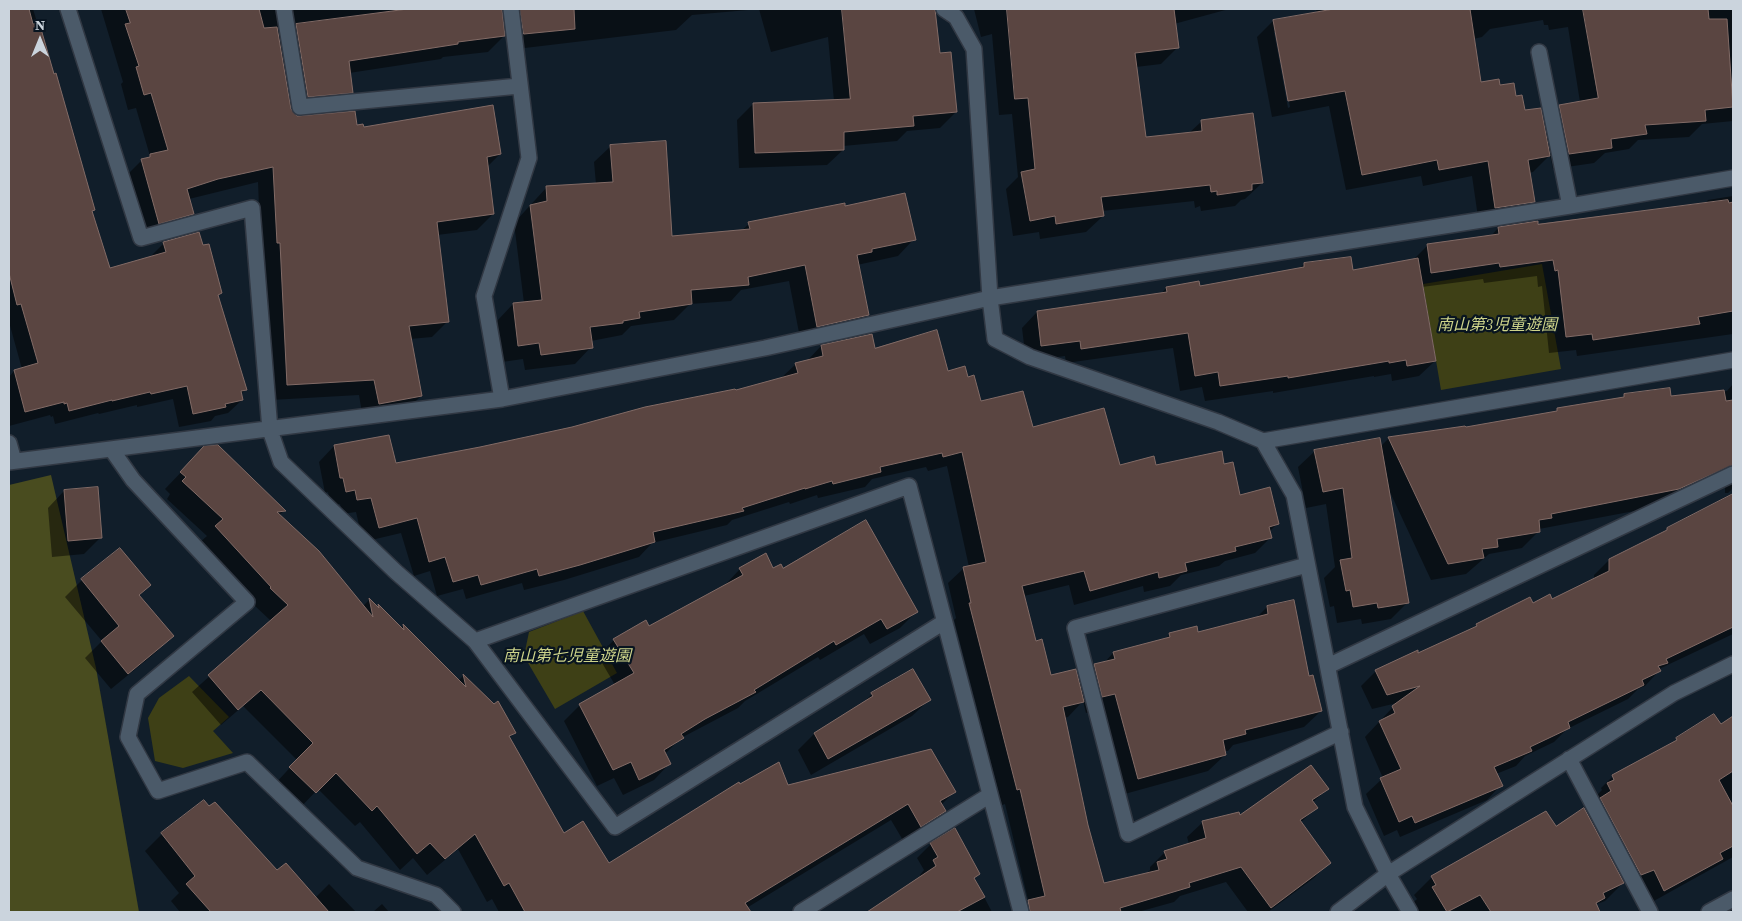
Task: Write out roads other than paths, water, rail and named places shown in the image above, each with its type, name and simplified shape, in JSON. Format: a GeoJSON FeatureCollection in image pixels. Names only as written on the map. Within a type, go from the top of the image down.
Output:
{"type":"FeatureCollection","features":[{"type":"Feature","properties":{"kind":"street"},"geometry":{"type":"LineString","coordinates":[[68,9],[141,238],[252,208],[270,430],[281,462],[396,572],[475,641],[616,827],[944,622]]}},
{"type":"Feature","properties":{"kind":"street"},"geometry":{"type":"LineString","coordinates":[[284,9],[300,107],[519,86]]}},
{"type":"Feature","properties":{"kind":"street"},"geometry":{"type":"LineString","coordinates":[[502,399],[484,296],[529,158],[511,9]]}},
{"type":"Feature","properties":{"kind":"street"},"geometry":{"type":"LineString","coordinates":[[944,9],[956,17],[974,49],[990,298],[995,339],[1030,357],[1218,422],[1262,441],[1733,360]]}},
{"type":"Feature","properties":{"kind":"street"},"geometry":{"type":"LineString","coordinates":[[1539,52],[1570,206]]}},
{"type":"Feature","properties":{"kind":"street"},"geometry":{"type":"LineString","coordinates":[[9,443],[11,461],[112,450],[502,399],[765,348],[990,298],[1570,206],[1733,178]]}},
{"type":"Feature","properties":{"kind":"street"},"geometry":{"type":"LineString","coordinates":[[1262,441],[1294,496],[1355,807],[1388,874],[1410,912]]}},
{"type":"Feature","properties":{"kind":"street"},"geometry":{"type":"LineString","coordinates":[[112,450],[133,480],[247,602],[137,694],[128,737],[158,791],[247,762],[357,868],[436,895],[453,912]]}},
{"type":"Feature","properties":{"kind":"street"},"geometry":{"type":"LineString","coordinates":[[1328,666],[1733,474]]}},
{"type":"Feature","properties":{"kind":"street"},"geometry":{"type":"LineString","coordinates":[[475,641],[909,486],[1021,912]]}},
{"type":"Feature","properties":{"kind":"street"},"geometry":{"type":"LineString","coordinates":[[1307,565],[1075,628],[1128,834],[1341,732]]}},
{"type":"Feature","properties":{"kind":"street"},"geometry":{"type":"LineString","coordinates":[[1338,912],[1388,874],[1674,693],[1733,664]]}},
{"type":"Feature","properties":{"kind":"street"},"geometry":{"type":"LineString","coordinates":[[1569,759],[1644,910]]}},
{"type":"Feature","properties":{"kind":"street"},"geometry":{"type":"LineString","coordinates":[[801,912],[990,795]]}},
{"type":"Feature","properties":{"kind":"street"},"geometry":{"type":"LineString","coordinates":[[1709,912],[1733,899]]}},
{"type":"Feature","properties":{"kind":"park label","name":"南山第3児童遊園"},"geometry":{"type":"Point","coordinates":[1497,326]}},
{"type":"Feature","properties":{"kind":"park label","name":"南山第七児童遊園"},"geometry":{"type":"Point","coordinates":[567,657]}}]}
